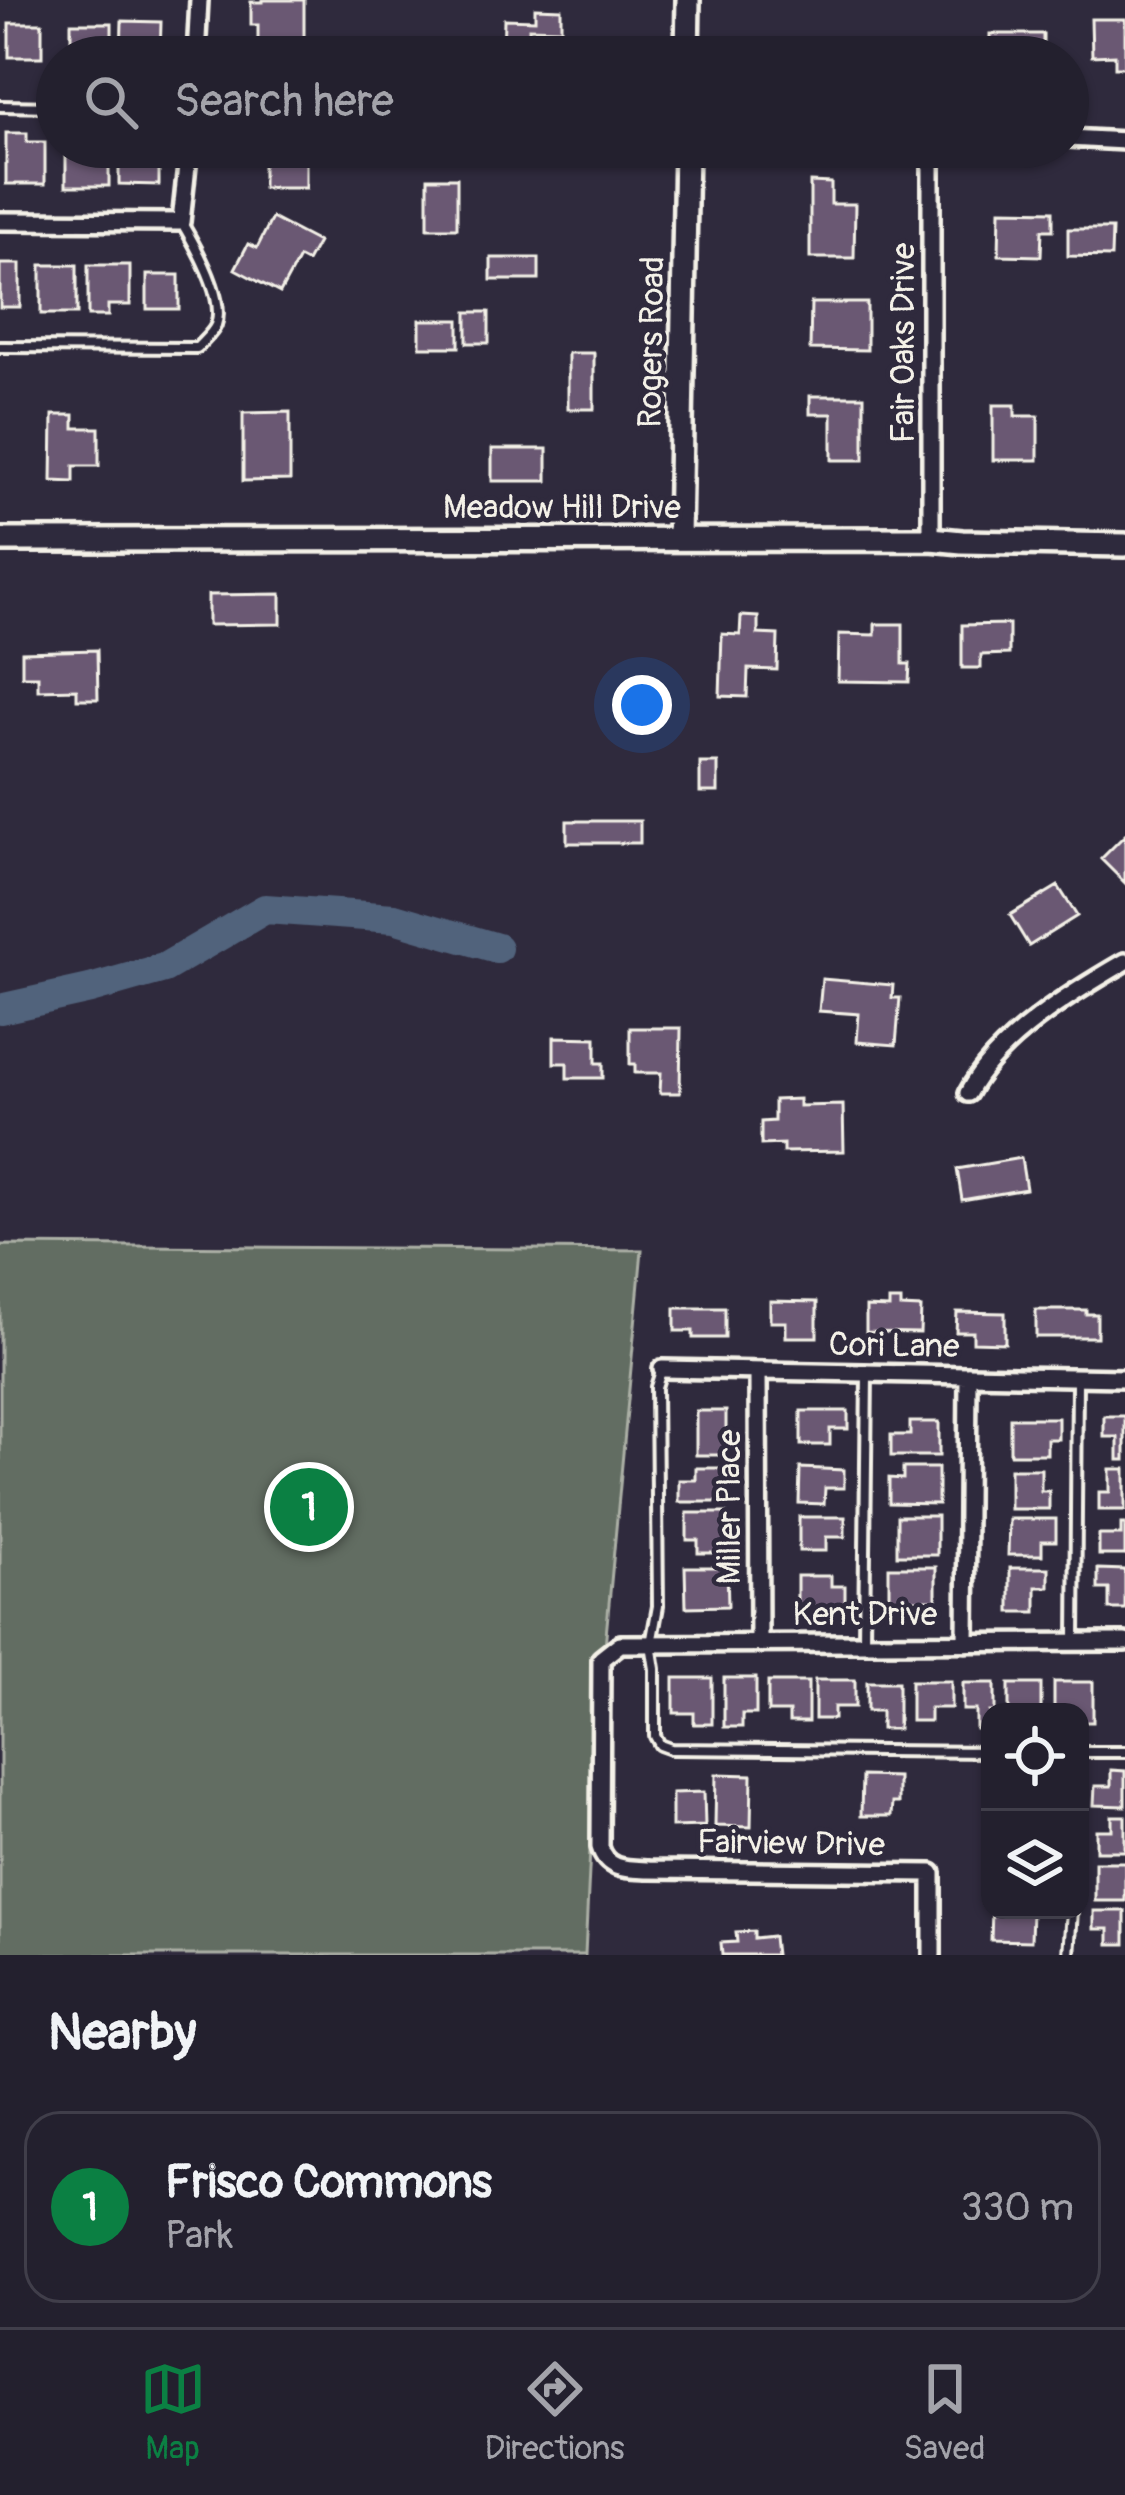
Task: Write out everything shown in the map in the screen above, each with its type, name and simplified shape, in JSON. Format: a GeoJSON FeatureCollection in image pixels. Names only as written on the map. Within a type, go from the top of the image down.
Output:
{"type":"FeatureCollection","features":[{"type":"Feature","properties":{"kind":"street"},"geometry":{"type":"LineString","coordinates":[[197,36],[199,0]]}},
{"type":"Feature","properties":{"kind":"street"},"geometry":{"type":"LineString","coordinates":[[687,36],[688,0]]}},
{"type":"Feature","properties":{"kind":"street"},"geometry":{"type":"LineString","coordinates":[[1089,139],[1125,142]]}},
{"type":"Feature","properties":{"kind":"street"},"geometry":{"type":"LineString","coordinates":[[0,221],[182,222],[187,168]]}},
{"type":"Feature","properties":{"kind":"street","name":"Rogers Road"},"geometry":{"type":"LineString","coordinates":[[680,538],[686,168]]}},
{"type":"Feature","properties":{"kind":"street","name":"Fair Oaks Drive"},"geometry":{"type":"LineString","coordinates":[[932,168],[932,539]]}},
{"type":"Feature","properties":{"kind":"street","name":"Meadow Hill Drive"},"geometry":{"type":"LineString","coordinates":[[0,540],[680,538],[1125,544]]}},
{"type":"Feature","properties":{"kind":"street"},"geometry":{"type":"LineString","coordinates":[[968,1093],[978,1073],[1042,1013],[1125,962]]}},
{"type":"Feature","properties":{"kind":"street","name":"Cori Lane"},"geometry":{"type":"LineString","coordinates":[[662,1370],[1125,1378]]}},
{"type":"Feature","properties":{"kind":"street","name":"Miller Place"},"geometry":{"type":"LineString","coordinates":[[758,1371],[759,1642]]}},
{"type":"Feature","properties":{"kind":"street"},"geometry":{"type":"LineString","coordinates":[[966,1643],[968,1375]]}},
{"type":"Feature","properties":{"kind":"street","name":"Kent Drive"},"geometry":{"type":"LineString","coordinates":[[650,1870],[620,1869],[603,1857],[599,1847],[602,1659],[620,1644],[1125,1642]]}},
{"type":"Feature","properties":{"kind":"street","name":"Fairview Drive"},"geometry":{"type":"LineString","coordinates":[[650,1870],[932,1873],[932,1955]]}},
{"type":"Feature","properties":{"kind":"lane"},"geometry":{"type":"LineString","coordinates":[[0,106],[36,106]]}},
{"type":"Feature","properties":{"kind":"lane"},"geometry":{"type":"LineString","coordinates":[[0,347],[197,348],[216,326],[218,302],[182,222]]}},
{"type":"Feature","properties":{"kind":"lane"},"geometry":{"type":"LineString","coordinates":[[662,1370],[656,1387],[658,1606],[651,1644],[655,1736],[660,1745],[671,1749],[981,1752]]}},
{"type":"Feature","properties":{"kind":"lane"},"geometry":{"type":"LineString","coordinates":[[864,1643],[868,1373]]}},
{"type":"Feature","properties":{"kind":"lane"},"geometry":{"type":"LineString","coordinates":[[1075,1642],[1078,1377]]}},
{"type":"Feature","properties":{"kind":"lane"},"geometry":{"type":"LineString","coordinates":[[1089,1752],[1125,1753]]}},
{"type":"Feature","properties":{"kind":"lane"},"geometry":{"type":"LineString","coordinates":[[1069,1955],[1071,1919]]}},
{"type":"Feature","properties":{"kind":"green space"},"geometry":{"type":"Polygon","coordinates":[[[0,1245],[642,1250],[594,1764],[585,1955],[0,1955],[0,1245]]]}},
{"type":"Feature","properties":{"kind":"building"},"geometry":{"type":"Polygon","coordinates":[[[304,0],[304,36],[258,36],[258,25],[251,25],[251,2],[304,0]]]}},
{"type":"Feature","properties":{"kind":"building"},"geometry":{"type":"Polygon","coordinates":[[[535,8],[561,9],[561,29],[529,28],[529,36],[504,36],[504,19],[535,20],[535,8]]]}},
{"type":"Feature","properties":{"kind":"building"},"geometry":{"type":"Polygon","coordinates":[[[1091,19],[1125,19],[1125,67],[1115,67],[1115,55],[1092,56],[1091,19]]]}},
{"type":"Feature","properties":{"kind":"building"},"geometry":{"type":"Polygon","coordinates":[[[122,21],[161,22],[161,36],[122,36],[122,21]]]}},
{"type":"Feature","properties":{"kind":"building"},"geometry":{"type":"Polygon","coordinates":[[[9,23],[42,23],[42,36],[36,36],[36,57],[9,57],[9,23]]]}},
{"type":"Feature","properties":{"kind":"building"},"geometry":{"type":"Polygon","coordinates":[[[71,23],[112,23],[112,36],[71,36],[71,23]]]}},
{"type":"Feature","properties":{"kind":"building"},"geometry":{"type":"Polygon","coordinates":[[[990,34],[1043,34],[1043,36],[990,34]]]}},
{"type":"Feature","properties":{"kind":"building"},"geometry":{"type":"Polygon","coordinates":[[[6,133],[27,133],[27,142],[36,142],[36,168],[45,168],[45,184],[6,184],[6,133]]]}},
{"type":"Feature","properties":{"kind":"building"},"geometry":{"type":"Polygon","coordinates":[[[66,168],[109,168],[109,186],[66,186],[66,168]]]}},
{"type":"Feature","properties":{"kind":"building"},"geometry":{"type":"Polygon","coordinates":[[[119,168],[159,168],[159,185],[119,184],[119,168]]]}},
{"type":"Feature","properties":{"kind":"building"},"geometry":{"type":"Polygon","coordinates":[[[263,168],[306,168],[306,188],[263,188],[263,168]]]}},
{"type":"Feature","properties":{"kind":"building"},"geometry":{"type":"Polygon","coordinates":[[[428,178],[457,178],[457,228],[428,228],[428,178]]]}},
{"type":"Feature","properties":{"kind":"building"},"geometry":{"type":"Polygon","coordinates":[[[810,182],[831,183],[831,204],[855,204],[854,258],[810,258],[810,182]]]}},
{"type":"Feature","properties":{"kind":"building"},"geometry":{"type":"Polygon","coordinates":[[[1000,210],[1053,211],[1053,230],[1042,230],[1041,256],[999,255],[1000,210]]]}},
{"type":"Feature","properties":{"kind":"building"},"geometry":{"type":"Polygon","coordinates":[[[272,218],[318,242],[307,262],[299,258],[280,293],[235,269],[248,244],[257,248],[272,218]]]}},
{"type":"Feature","properties":{"kind":"building"},"geometry":{"type":"Polygon","coordinates":[[[1068,229],[1112,229],[1111,257],[1068,256],[1068,229]]]}},
{"type":"Feature","properties":{"kind":"building"},"geometry":{"type":"Polygon","coordinates":[[[491,258],[539,258],[539,280],[491,280],[491,258]]]}},
{"type":"Feature","properties":{"kind":"building"},"geometry":{"type":"Polygon","coordinates":[[[0,264],[20,264],[20,307],[0,307],[0,264]]]}},
{"type":"Feature","properties":{"kind":"building"},"geometry":{"type":"Polygon","coordinates":[[[41,265],[77,265],[77,314],[41,314],[41,265]]]}},
{"type":"Feature","properties":{"kind":"building"},"geometry":{"type":"Polygon","coordinates":[[[88,265],[130,265],[130,305],[108,305],[108,316],[88,316],[88,265]]]}},
{"type":"Feature","properties":{"kind":"building"},"geometry":{"type":"Polygon","coordinates":[[[147,275],[179,275],[179,309],[147,309],[147,275]]]}},
{"type":"Feature","properties":{"kind":"building"},"geometry":{"type":"Polygon","coordinates":[[[811,303],[867,303],[867,350],[810,349],[811,303]]]}},
{"type":"Feature","properties":{"kind":"building"},"geometry":{"type":"Polygon","coordinates":[[[467,312],[489,312],[489,343],[467,343],[467,312]]]}},
{"type":"Feature","properties":{"kind":"building"},"geometry":{"type":"Polygon","coordinates":[[[420,320],[459,320],[459,347],[420,347],[420,320]]]}},
{"type":"Feature","properties":{"kind":"building"},"geometry":{"type":"Polygon","coordinates":[[[568,353],[594,353],[594,409],[568,409],[568,353]]]}},
{"type":"Feature","properties":{"kind":"building"},"geometry":{"type":"Polygon","coordinates":[[[810,396],[864,396],[864,460],[832,460],[832,414],[810,414],[810,396]]]}},
{"type":"Feature","properties":{"kind":"building"},"geometry":{"type":"Polygon","coordinates":[[[993,405],[1015,405],[1015,416],[1038,416],[1038,460],[993,460],[993,405]]]}},
{"type":"Feature","properties":{"kind":"building"},"geometry":{"type":"Polygon","coordinates":[[[290,412],[290,480],[243,481],[243,413],[290,412]]]}},
{"type":"Feature","properties":{"kind":"building"},"geometry":{"type":"Polygon","coordinates":[[[53,415],[74,415],[74,428],[99,428],[99,466],[74,466],[74,482],[52,481],[53,415]]]}},
{"type":"Feature","properties":{"kind":"building"},"geometry":{"type":"Polygon","coordinates":[[[492,449],[547,449],[547,481],[492,481],[492,449]]]}},
{"type":"Feature","properties":{"kind":"building"},"geometry":{"type":"Polygon","coordinates":[[[281,594],[281,624],[208,625],[208,595],[281,594]]]}},
{"type":"Feature","properties":{"kind":"building"},"geometry":{"type":"Polygon","coordinates":[[[741,616],[758,617],[758,634],[778,635],[777,670],[748,669],[747,697],[720,696],[722,634],[740,635],[741,616]]]}},
{"type":"Feature","properties":{"kind":"building"},"geometry":{"type":"Polygon","coordinates":[[[875,624],[903,624],[903,664],[910,664],[909,682],[838,681],[839,634],[875,635],[875,624]]]}},
{"type":"Feature","properties":{"kind":"building"},"geometry":{"type":"Polygon","coordinates":[[[1009,624],[1009,654],[981,655],[981,668],[962,668],[962,625],[1009,624]]]}},
{"type":"Feature","properties":{"kind":"building"},"geometry":{"type":"Polygon","coordinates":[[[97,650],[98,699],[77,699],[77,689],[38,690],[38,676],[22,676],[22,652],[97,650]]]}},
{"type":"Feature","properties":{"kind":"building"},"geometry":{"type":"Polygon","coordinates":[[[700,763],[718,763],[718,792],[700,792],[700,763]]]}},
{"type":"Feature","properties":{"kind":"building"},"geometry":{"type":"Polygon","coordinates":[[[567,821],[640,821],[640,843],[567,843],[567,821]]]}},
{"type":"Feature","properties":{"kind":"building"},"geometry":{"type":"Polygon","coordinates":[[[1125,835],[1125,883],[1101,859],[1125,835]]]}},
{"type":"Feature","properties":{"kind":"building"},"geometry":{"type":"Polygon","coordinates":[[[1058,886],[1077,916],[1029,946],[1010,915],[1058,886]]]}},
{"type":"Feature","properties":{"kind":"building"},"geometry":{"type":"Polygon","coordinates":[[[822,979],[893,985],[892,998],[900,998],[896,1045],[857,1042],[859,1014],[819,1011],[822,979]]]}},
{"type":"Feature","properties":{"kind":"building"},"geometry":{"type":"Polygon","coordinates":[[[630,1028],[681,1028],[680,1093],[660,1093],[661,1073],[635,1073],[635,1064],[630,1064],[630,1028]]]}},
{"type":"Feature","properties":{"kind":"building"},"geometry":{"type":"Polygon","coordinates":[[[554,1037],[596,1038],[596,1063],[603,1063],[603,1078],[567,1078],[567,1063],[554,1063],[554,1037]]]}},
{"type":"Feature","properties":{"kind":"building"},"geometry":{"type":"Polygon","coordinates":[[[799,1099],[799,1106],[843,1105],[844,1151],[783,1152],[783,1144],[761,1145],[761,1122],[774,1121],[774,1100],[799,1099]]]}},
{"type":"Feature","properties":{"kind":"building"},"geometry":{"type":"Polygon","coordinates":[[[1021,1158],[1026,1189],[962,1200],[957,1169],[1021,1158]]]}},
{"type":"Feature","properties":{"kind":"building"},"geometry":{"type":"Polygon","coordinates":[[[770,1301],[817,1302],[817,1337],[786,1337],[786,1322],[770,1322],[770,1301]]]}},
{"type":"Feature","properties":{"kind":"building"},"geometry":{"type":"Polygon","coordinates":[[[889,1301],[921,1308],[920,1333],[866,1332],[866,1307],[889,1308],[889,1301]]]}},
{"type":"Feature","properties":{"kind":"building"},"geometry":{"type":"Polygon","coordinates":[[[675,1308],[725,1308],[725,1338],[693,1338],[693,1331],[675,1331],[675,1308]]]}},
{"type":"Feature","properties":{"kind":"building"},"geometry":{"type":"Polygon","coordinates":[[[1036,1310],[1097,1314],[1097,1337],[1036,1337],[1036,1310]]]}},
{"type":"Feature","properties":{"kind":"building"},"geometry":{"type":"Polygon","coordinates":[[[957,1312],[1005,1313],[1005,1343],[973,1342],[973,1332],[956,1332],[957,1312]]]}},
{"type":"Feature","properties":{"kind":"building"},"geometry":{"type":"Polygon","coordinates":[[[696,1411],[726,1411],[726,1455],[696,1455],[696,1411]]]}},
{"type":"Feature","properties":{"kind":"building"},"geometry":{"type":"Polygon","coordinates":[[[801,1411],[848,1411],[848,1429],[830,1429],[830,1445],[801,1445],[801,1411]]]}},
{"type":"Feature","properties":{"kind":"building"},"geometry":{"type":"Polygon","coordinates":[[[1104,1416],[1125,1416],[1125,1460],[1118,1460],[1118,1437],[1104,1437],[1104,1416]]]}},
{"type":"Feature","properties":{"kind":"building"},"geometry":{"type":"Polygon","coordinates":[[[1010,1418],[1058,1418],[1058,1439],[1047,1439],[1047,1454],[1010,1454],[1010,1418]]]}},
{"type":"Feature","properties":{"kind":"building"},"geometry":{"type":"Polygon","coordinates":[[[910,1422],[939,1422],[939,1456],[891,1456],[891,1435],[910,1435],[910,1422]]]}},
{"type":"Feature","properties":{"kind":"building"},"geometry":{"type":"Polygon","coordinates":[[[696,1468],[728,1468],[728,1502],[679,1502],[679,1480],[696,1480],[696,1468]]]}},
{"type":"Feature","properties":{"kind":"building"},"geometry":{"type":"Polygon","coordinates":[[[800,1468],[844,1470],[844,1488],[825,1488],[824,1504],[799,1503],[800,1468]]]}},
{"type":"Feature","properties":{"kind":"building"},"geometry":{"type":"Polygon","coordinates":[[[903,1468],[938,1468],[938,1504],[889,1503],[889,1478],[903,1479],[903,1468]]]}},
{"type":"Feature","properties":{"kind":"building"},"geometry":{"type":"Polygon","coordinates":[[[1010,1469],[1041,1469],[1041,1491],[1049,1491],[1049,1509],[1010,1509],[1010,1469]]]}},
{"type":"Feature","properties":{"kind":"building"},"geometry":{"type":"Polygon","coordinates":[[[1110,1469],[1125,1469],[1125,1510],[1099,1510],[1099,1492],[1110,1492],[1110,1469]]]}},
{"type":"Feature","properties":{"kind":"building"},"geometry":{"type":"Polygon","coordinates":[[[687,1513],[726,1513],[726,1553],[698,1553],[698,1540],[687,1540],[687,1513]]]}},
{"type":"Feature","properties":{"kind":"building"},"geometry":{"type":"Polygon","coordinates":[[[897,1516],[937,1516],[937,1555],[897,1555],[897,1516]]]}},
{"type":"Feature","properties":{"kind":"building"},"geometry":{"type":"Polygon","coordinates":[[[799,1517],[845,1517],[845,1537],[826,1537],[826,1551],[799,1551],[799,1517]]]}},
{"type":"Feature","properties":{"kind":"building"},"geometry":{"type":"Polygon","coordinates":[[[1009,1519],[1056,1519],[1056,1541],[1042,1541],[1042,1555],[1008,1555],[1009,1519]]]}},
{"type":"Feature","properties":{"kind":"building"},"geometry":{"type":"Polygon","coordinates":[[[1121,1524],[1125,1524],[1125,1555],[1099,1555],[1099,1535],[1121,1535],[1121,1524]]]}},
{"type":"Feature","properties":{"kind":"building"},"geometry":{"type":"Polygon","coordinates":[[[685,1567],[727,1567],[728,1606],[686,1607],[685,1567]]]}},
{"type":"Feature","properties":{"kind":"building"},"geometry":{"type":"Polygon","coordinates":[[[889,1567],[936,1567],[936,1600],[889,1600],[889,1567]]]}},
{"type":"Feature","properties":{"kind":"building"},"geometry":{"type":"Polygon","coordinates":[[[1010,1568],[1049,1568],[1049,1587],[1036,1587],[1036,1612],[1010,1612],[1010,1568]]]}},
{"type":"Feature","properties":{"kind":"building"},"geometry":{"type":"Polygon","coordinates":[[[1098,1569],[1125,1570],[1125,1609],[1109,1609],[1109,1589],[1098,1589],[1098,1569]]]}},
{"type":"Feature","properties":{"kind":"building"},"geometry":{"type":"Polygon","coordinates":[[[797,1576],[831,1576],[831,1586],[845,1586],[845,1607],[797,1607],[797,1576]]]}},
{"type":"Feature","properties":{"kind":"building"},"geometry":{"type":"Polygon","coordinates":[[[674,1678],[712,1678],[712,1724],[694,1724],[694,1713],[674,1713],[674,1678]]]}},
{"type":"Feature","properties":{"kind":"building"},"geometry":{"type":"Polygon","coordinates":[[[724,1678],[756,1678],[756,1714],[742,1714],[742,1727],[724,1727],[724,1678]]]}},
{"type":"Feature","properties":{"kind":"building"},"geometry":{"type":"Polygon","coordinates":[[[815,1680],[855,1680],[855,1707],[834,1707],[834,1719],[815,1719],[815,1680]]]}},
{"type":"Feature","properties":{"kind":"building"},"geometry":{"type":"Polygon","coordinates":[[[911,1681],[951,1681],[951,1708],[930,1708],[930,1721],[911,1721],[911,1681]]]}},
{"type":"Feature","properties":{"kind":"building"},"geometry":{"type":"Polygon","coordinates":[[[768,1682],[808,1682],[808,1722],[789,1722],[789,1712],[768,1712],[768,1682]]]}},
{"type":"Feature","properties":{"kind":"building"},"geometry":{"type":"Polygon","coordinates":[[[867,1682],[898,1682],[898,1729],[881,1729],[881,1711],[867,1711],[867,1682]]]}},
{"type":"Feature","properties":{"kind":"building"},"geometry":{"type":"Polygon","coordinates":[[[1054,1682],[1093,1682],[1093,1722],[1089,1722],[1089,1703],[1054,1703],[1054,1682]]]}},
{"type":"Feature","properties":{"kind":"building"},"geometry":{"type":"Polygon","coordinates":[[[963,1683],[995,1683],[995,1703],[981,1703],[981,1729],[976,1729],[976,1710],[963,1710],[963,1683]]]}},
{"type":"Feature","properties":{"kind":"building"},"geometry":{"type":"Polygon","coordinates":[[[1009,1684],[1041,1684],[1041,1703],[1009,1703],[1009,1684]]]}},
{"type":"Feature","properties":{"kind":"building"},"geometry":{"type":"Polygon","coordinates":[[[1111,1770],[1125,1771],[1125,1806],[1094,1805],[1095,1786],[1111,1786],[1111,1770]]]}},
{"type":"Feature","properties":{"kind":"building"},"geometry":{"type":"Polygon","coordinates":[[[716,1774],[752,1775],[751,1827],[715,1826],[716,1774]]]}},
{"type":"Feature","properties":{"kind":"building"},"geometry":{"type":"Polygon","coordinates":[[[862,1776],[898,1777],[898,1803],[892,1803],[891,1816],[861,1816],[862,1776]]]}},
{"type":"Feature","properties":{"kind":"building"},"geometry":{"type":"Polygon","coordinates":[[[704,1792],[705,1826],[672,1827],[672,1793],[704,1792]]]}},
{"type":"Feature","properties":{"kind":"building"},"geometry":{"type":"Polygon","coordinates":[[[1112,1816],[1125,1816],[1125,1851],[1096,1851],[1096,1830],[1112,1830],[1112,1816]]]}},
{"type":"Feature","properties":{"kind":"building"},"geometry":{"type":"Polygon","coordinates":[[[1095,1862],[1125,1862],[1125,1901],[1095,1901],[1095,1862]]]}},
{"type":"Feature","properties":{"kind":"building"},"geometry":{"type":"Polygon","coordinates":[[[1094,1911],[1125,1911],[1125,1944],[1109,1944],[1109,1929],[1094,1929],[1094,1911]]]}},
{"type":"Feature","properties":{"kind":"building"},"geometry":{"type":"Polygon","coordinates":[[[992,1919],[1032,1919],[1031,1941],[991,1940],[992,1919]]]}},
{"type":"Feature","properties":{"kind":"building"},"geometry":{"type":"Polygon","coordinates":[[[754,1931],[754,1939],[773,1937],[775,1955],[722,1955],[721,1943],[737,1942],[736,1932],[754,1931]]]}},
{"type":"Feature","properties":{"kind":"waterway"},"geometry":{"type":"LineString","coordinates":[[0,1009],[164,968],[265,909],[394,918],[497,948]]}},
{"type":"Feature","properties":{"kind":"place","name":"Frisco Commons"},"geometry":{"type":"Point","coordinates":[309,1507]}}]}
